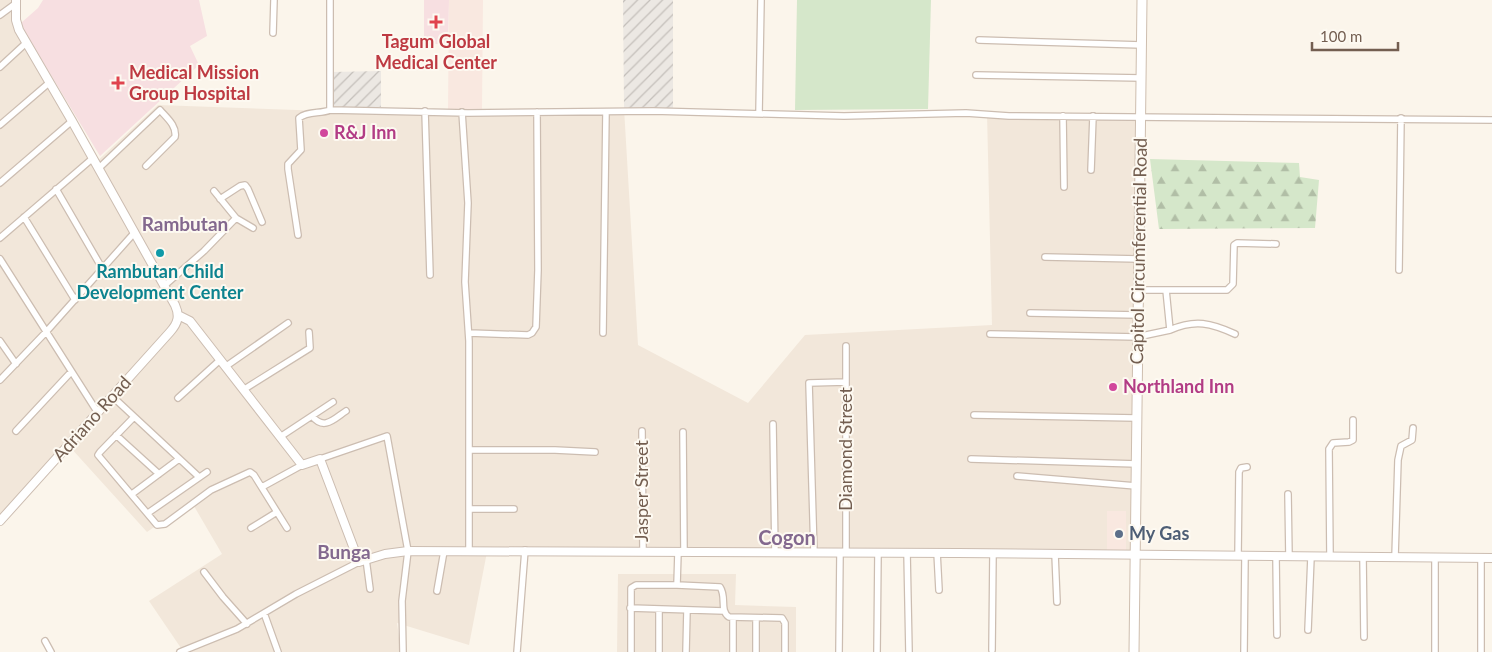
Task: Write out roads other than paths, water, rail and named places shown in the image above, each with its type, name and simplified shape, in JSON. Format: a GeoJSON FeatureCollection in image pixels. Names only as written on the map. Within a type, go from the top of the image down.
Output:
{"type":"FeatureCollection","features":[{"type":"Feature","properties":{"kind":"main road","name":"Capitol Circumferential Road"},"geometry":{"type":"LineString","coordinates":[[1134,652],[1142,0]]}},
{"type":"Feature","properties":{"kind":"street"},"geometry":{"type":"LineString","coordinates":[[272,33],[274,0]]}},
{"type":"Feature","properties":{"kind":"street"},"geometry":{"type":"LineString","coordinates":[[330,0],[330,110]]}},
{"type":"Feature","properties":{"kind":"street"},"geometry":{"type":"LineString","coordinates":[[759,114],[761,0]]}},
{"type":"Feature","properties":{"kind":"street"},"geometry":{"type":"LineString","coordinates":[[0,14],[16,2]]}},
{"type":"Feature","properties":{"kind":"street"},"geometry":{"type":"LineString","coordinates":[[16,2],[16,25],[135,232],[178,315],[190,321],[302,465]]}},
{"type":"Feature","properties":{"kind":"street"},"geometry":{"type":"LineString","coordinates":[[979,40],[1142,45]]}},
{"type":"Feature","properties":{"kind":"street"},"geometry":{"type":"LineString","coordinates":[[0,67],[26,44]]}},
{"type":"Feature","properties":{"kind":"street"},"geometry":{"type":"LineString","coordinates":[[976,74],[1142,78]]}},
{"type":"Feature","properties":{"kind":"street"},"geometry":{"type":"LineString","coordinates":[[0,125],[50,82]]}},
{"type":"Feature","properties":{"kind":"street"},"geometry":{"type":"LineString","coordinates":[[99,168],[160,110],[174,126],[175,137],[146,166]]}},
{"type":"Feature","properties":{"kind":"street"},"geometry":{"type":"LineString","coordinates":[[298,235],[288,166],[301,150],[300,118],[304,114],[320,114],[330,110],[425,112],[606,112],[653,110],[844,116],[966,113],[1063,116],[1492,120]]}},
{"type":"Feature","properties":{"kind":"street"},"geometry":{"type":"LineString","coordinates":[[425,112],[430,275]]}},
{"type":"Feature","properties":{"kind":"street"},"geometry":{"type":"LineString","coordinates":[[462,112],[468,203],[465,282],[469,334],[469,551]]}},
{"type":"Feature","properties":{"kind":"street"},"geometry":{"type":"LineString","coordinates":[[469,334],[528,335],[536,327],[538,112]]}},
{"type":"Feature","properties":{"kind":"street"},"geometry":{"type":"LineString","coordinates":[[603,333],[606,112]]}},
{"type":"Feature","properties":{"kind":"street"},"geometry":{"type":"LineString","coordinates":[[1063,116],[1064,187]]}},
{"type":"Feature","properties":{"kind":"street"},"geometry":{"type":"LineString","coordinates":[[1091,170],[1093,116]]}},
{"type":"Feature","properties":{"kind":"street"},"geometry":{"type":"LineString","coordinates":[[1399,270],[1401,118]]}},
{"type":"Feature","properties":{"kind":"street"},"geometry":{"type":"LineString","coordinates":[[0,183],[72,121]]}},
{"type":"Feature","properties":{"kind":"street"},"geometry":{"type":"LineString","coordinates":[[0,238],[93,158]]}},
{"type":"Feature","properties":{"kind":"street"},"geometry":{"type":"LineString","coordinates":[[220,199],[240,186],[245,185],[262,222]]}},
{"type":"Feature","properties":{"kind":"street"},"geometry":{"type":"LineString","coordinates":[[56,189],[102,268]]}},
{"type":"Feature","properties":{"kind":"street"},"geometry":{"type":"LineString","coordinates":[[214,191],[236,218],[253,228]]}},
{"type":"Feature","properties":{"kind":"street"},"geometry":{"type":"LineString","coordinates":[[24,217],[75,300]]}},
{"type":"Feature","properties":{"kind":"street"},"geometry":{"type":"LineString","coordinates":[[164,286],[204,251],[236,218]]}},
{"type":"Feature","properties":{"kind":"street"},"geometry":{"type":"LineString","coordinates":[[0,380],[46,332],[135,232]]}},
{"type":"Feature","properties":{"kind":"street"},"geometry":{"type":"LineString","coordinates":[[1138,290],[1227,290],[1233,284],[1234,245],[1240,242],[1276,244]]}},
{"type":"Feature","properties":{"kind":"street"},"geometry":{"type":"LineString","coordinates":[[1045,257],[1139,259]]}},
{"type":"Feature","properties":{"kind":"street"},"geometry":{"type":"LineString","coordinates":[[0,259],[98,413]]}},
{"type":"Feature","properties":{"kind":"street"},"geometry":{"type":"LineString","coordinates":[[1166,290],[1170,330]]}},
{"type":"Feature","properties":{"kind":"street"},"geometry":{"type":"LineString","coordinates":[[1030,313],[1138,315]]}},
{"type":"Feature","properties":{"kind":"street","name":"Adriano Road"},"geometry":{"type":"LineString","coordinates":[[0,521],[170,332],[176,324],[178,315]]}},
{"type":"Feature","properties":{"kind":"street"},"geometry":{"type":"LineString","coordinates":[[178,398],[223,363],[288,323]]}},
{"type":"Feature","properties":{"kind":"street"},"geometry":{"type":"LineString","coordinates":[[990,334],[1138,336],[1170,330],[1189,323],[1196,323],[1212,325],[1235,334]]}},
{"type":"Feature","properties":{"kind":"street"},"geometry":{"type":"LineString","coordinates":[[243,390],[310,348],[308,332]]}},
{"type":"Feature","properties":{"kind":"street"},"geometry":{"type":"LineString","coordinates":[[0,341],[16,364]]}},
{"type":"Feature","properties":{"kind":"street","name":"Diamond Street"},"geometry":{"type":"LineString","coordinates":[[839,652],[843,553],[846,346]]}},
{"type":"Feature","properties":{"kind":"street"},"geometry":{"type":"LineString","coordinates":[[16,431],[71,372]]}},
{"type":"Feature","properties":{"kind":"street"},"geometry":{"type":"LineString","coordinates":[[814,553],[809,383],[846,382]]}},
{"type":"Feature","properties":{"kind":"street"},"geometry":{"type":"LineString","coordinates":[[113,397],[199,478]]}},
{"type":"Feature","properties":{"kind":"street"},"geometry":{"type":"LineString","coordinates":[[280,437],[333,402]]}},
{"type":"Feature","properties":{"kind":"street"},"geometry":{"type":"LineString","coordinates":[[312,416],[319,423],[323,424],[346,411]]}},
{"type":"Feature","properties":{"kind":"street"},"geometry":{"type":"LineString","coordinates":[[974,415],[1136,418]]}},
{"type":"Feature","properties":{"kind":"street"},"geometry":{"type":"LineString","coordinates":[[134,417],[100,452],[99,457],[157,525],[162,526],[211,490],[248,472],[254,475],[286,528]]}},
{"type":"Feature","properties":{"kind":"street"},"geometry":{"type":"LineString","coordinates":[[1330,557],[1329,449],[1332,443],[1353,440],[1353,420]]}},
{"type":"Feature","properties":{"kind":"street"},"geometry":{"type":"LineString","coordinates":[[773,424],[775,553]]}},
{"type":"Feature","properties":{"kind":"street"},"geometry":{"type":"LineString","coordinates":[[1394,558],[1398,460],[1401,446],[1410,442],[1414,437],[1413,428]]}},
{"type":"Feature","properties":{"kind":"street","name":"Jasper Street"},"geometry":{"type":"LineString","coordinates":[[642,431],[643,552]]}},
{"type":"Feature","properties":{"kind":"street"},"geometry":{"type":"LineString","coordinates":[[677,585],[681,552],[682,432]]}},
{"type":"Feature","properties":{"kind":"street"},"geometry":{"type":"LineString","coordinates":[[116,435],[159,474]]}},
{"type":"Feature","properties":{"kind":"street"},"geometry":{"type":"LineString","coordinates":[[262,487],[302,465],[387,436],[408,551],[402,601],[402,652]]}},
{"type":"Feature","properties":{"kind":"street"},"geometry":{"type":"LineString","coordinates":[[469,450],[595,452]]}},
{"type":"Feature","properties":{"kind":"street"},"geometry":{"type":"LineString","coordinates":[[132,494],[179,459]]}},
{"type":"Feature","properties":{"kind":"street"},"geometry":{"type":"LineString","coordinates":[[320,459],[363,561],[370,589]]}},
{"type":"Feature","properties":{"kind":"street"},"geometry":{"type":"LineString","coordinates":[[971,459],[1137,464]]}},
{"type":"Feature","properties":{"kind":"street"},"geometry":{"type":"LineString","coordinates":[[1244,652],[1239,472],[1241,468],[1247,467]]}},
{"type":"Feature","properties":{"kind":"street"},"geometry":{"type":"LineString","coordinates":[[148,514],[207,472]]}},
{"type":"Feature","properties":{"kind":"street"},"geometry":{"type":"LineString","coordinates":[[1016,476],[1136,486]]}},
{"type":"Feature","properties":{"kind":"street"},"geometry":{"type":"LineString","coordinates":[[1288,494],[1289,557]]}},
{"type":"Feature","properties":{"kind":"street"},"geometry":{"type":"LineString","coordinates":[[469,509],[514,510]]}},
{"type":"Feature","properties":{"kind":"street"},"geometry":{"type":"LineString","coordinates":[[251,528],[277,512]]}},
{"type":"Feature","properties":{"kind":"street"},"geometry":{"type":"LineString","coordinates":[[517,652],[525,550]]}},
{"type":"Feature","properties":{"kind":"street"},"geometry":{"type":"LineString","coordinates":[[180,652],[237,630],[296,594],[363,561],[385,554],[408,551],[938,552],[1136,556],[1492,558]]}},
{"type":"Feature","properties":{"kind":"street"},"geometry":{"type":"LineString","coordinates":[[437,591],[444,551]]}},
{"type":"Feature","properties":{"kind":"street"},"geometry":{"type":"LineString","coordinates":[[877,652],[878,552]]}},
{"type":"Feature","properties":{"kind":"street"},"geometry":{"type":"LineString","coordinates":[[907,552],[909,652]]}},
{"type":"Feature","properties":{"kind":"street"},"geometry":{"type":"LineString","coordinates":[[938,552],[938,590]]}},
{"type":"Feature","properties":{"kind":"street"},"geometry":{"type":"LineString","coordinates":[[992,650],[993,553]]}},
{"type":"Feature","properties":{"kind":"street"},"geometry":{"type":"LineString","coordinates":[[1055,554],[1057,602]]}},
{"type":"Feature","properties":{"kind":"street"},"geometry":{"type":"LineString","coordinates":[[1276,557],[1277,635]]}},
{"type":"Feature","properties":{"kind":"street"},"geometry":{"type":"LineString","coordinates":[[1308,630],[1311,557]]}},
{"type":"Feature","properties":{"kind":"street"},"geometry":{"type":"LineString","coordinates":[[1362,557],[1364,638]]}},
{"type":"Feature","properties":{"kind":"street"},"geometry":{"type":"LineString","coordinates":[[1435,558],[1435,652]]}},
{"type":"Feature","properties":{"kind":"street"},"geometry":{"type":"LineString","coordinates":[[1481,558],[1481,652]]}},
{"type":"Feature","properties":{"kind":"street"},"geometry":{"type":"LineString","coordinates":[[204,572],[247,624]]}},
{"type":"Feature","properties":{"kind":"street"},"geometry":{"type":"LineString","coordinates":[[631,652],[630,608],[633,586],[677,585],[720,587],[723,591],[724,611],[733,618],[784,619],[785,652]]}},
{"type":"Feature","properties":{"kind":"street"},"geometry":{"type":"LineString","coordinates":[[630,608],[724,611]]}},
{"type":"Feature","properties":{"kind":"street"},"geometry":{"type":"LineString","coordinates":[[659,609],[659,652]]}},
{"type":"Feature","properties":{"kind":"street"},"geometry":{"type":"LineString","coordinates":[[686,652],[687,610]]}},
{"type":"Feature","properties":{"kind":"street"},"geometry":{"type":"LineString","coordinates":[[264,613],[278,652]]}},
{"type":"Feature","properties":{"kind":"street"},"geometry":{"type":"LineString","coordinates":[[733,618],[733,652]]}},
{"type":"Feature","properties":{"kind":"street"},"geometry":{"type":"LineString","coordinates":[[756,618],[756,652]]}},
{"type":"Feature","properties":{"kind":"street"},"geometry":{"type":"LineString","coordinates":[[45,641],[52,652]]}},
{"type":"Feature","properties":{"kind":"place","name":"Tagum Global Medical Center"},"geometry":{"type":"Point","coordinates":[436,22]}},
{"type":"Feature","properties":{"kind":"place","name":"Medical Mission Group Hospital"},"geometry":{"type":"Point","coordinates":[118,83]}},
{"type":"Feature","properties":{"kind":"place","name":"R&J Inn"},"geometry":{"type":"Point","coordinates":[324,133]}},
{"type":"Feature","properties":{"kind":"place","name":"Rambutan Child Development Center"},"geometry":{"type":"Point","coordinates":[160,253]}},
{"type":"Feature","properties":{"kind":"place","name":"Northland Inn"},"geometry":{"type":"Point","coordinates":[1113,387]}},
{"type":"Feature","properties":{"kind":"place","name":"My Gas"},"geometry":{"type":"Point","coordinates":[1119,534]}},
{"type":"Feature","properties":{"kind":"district","name":"Rambutan"},"geometry":{"type":"Point","coordinates":[185,224]}},
{"type":"Feature","properties":{"kind":"district","name":"Cogon"},"geometry":{"type":"Point","coordinates":[787,538]}},
{"type":"Feature","properties":{"kind":"district","name":"Bunga"},"geometry":{"type":"Point","coordinates":[344,552]}}]}
